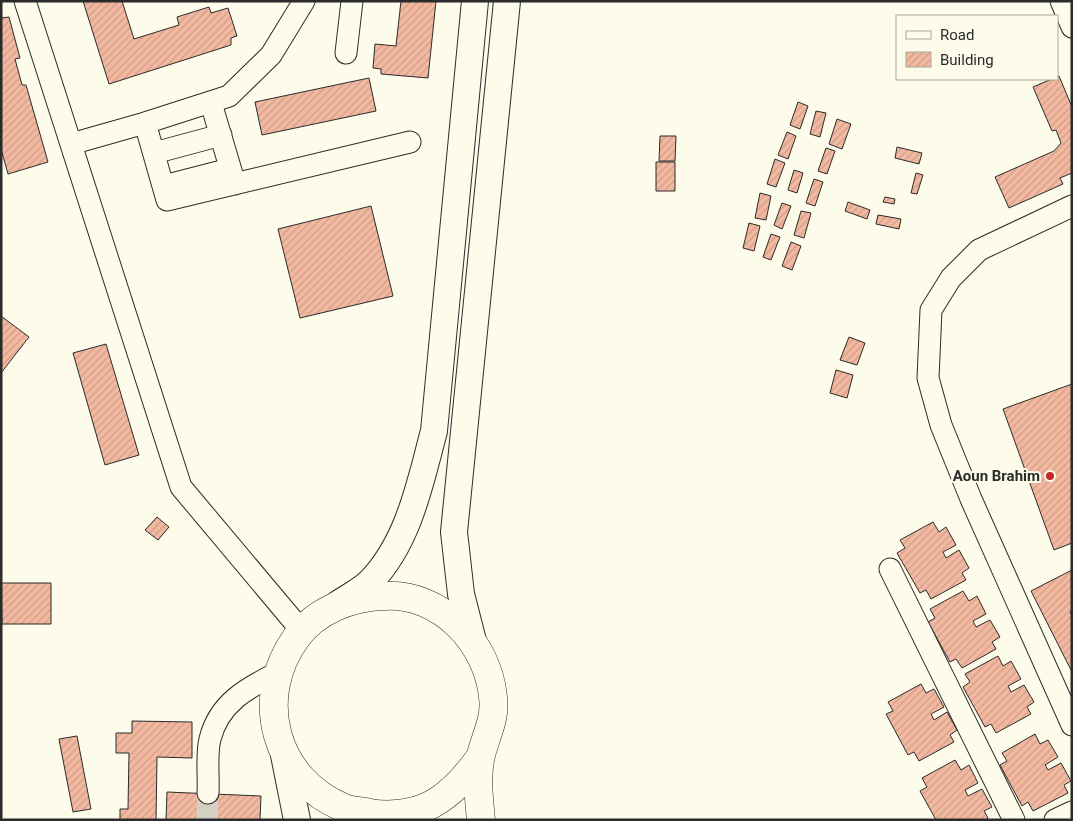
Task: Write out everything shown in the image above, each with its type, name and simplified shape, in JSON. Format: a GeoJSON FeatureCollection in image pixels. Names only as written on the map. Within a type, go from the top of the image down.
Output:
{"type":"FeatureCollection","features":[{"type":"Feature","properties":{"kind":"highway"},"geometry":{"type":"LineString","coordinates":[[481,756],[462,782],[444,796],[397,817],[344,808],[309,787],[284,755],[275,728],[273,700],[277,673],[287,650],[301,630],[333,606],[363,596],[394,595],[425,602],[452,618],[473,641],[488,668],[494,698],[491,728],[481,756],[479,792],[481,820]]}},
{"type":"Feature","properties":{"kind":"main road"},"geometry":{"type":"LineString","coordinates":[[333,606],[369,583],[392,555],[416,500],[434,431],[474,1]]}},
{"type":"Feature","properties":{"kind":"main road"},"geometry":{"type":"LineString","coordinates":[[473,641],[461,594],[454,532],[507,1]]}},
{"type":"Feature","properties":{"kind":"main road"},"geometry":{"type":"LineString","coordinates":[[284,755],[297,820]]}},
{"type":"Feature","properties":{"kind":"street"},"geometry":{"type":"LineString","coordinates":[[25,1],[181,487],[301,630]]}},
{"type":"Feature","properties":{"kind":"street"},"geometry":{"type":"LineString","coordinates":[[71,144],[229,96],[271,55],[304,1]]}},
{"type":"Feature","properties":{"kind":"street"},"geometry":{"type":"LineString","coordinates":[[346,53],[352,1]]}},
{"type":"Feature","properties":{"kind":"street"},"geometry":{"type":"LineString","coordinates":[[1061,1],[1072,27]]}},
{"type":"Feature","properties":{"kind":"street"},"geometry":{"type":"LineString","coordinates":[[211,103],[233,176]]}},
{"type":"Feature","properties":{"kind":"street"},"geometry":{"type":"LineString","coordinates":[[145,123],[164,186],[233,176],[410,142]]}},
{"type":"Feature","properties":{"kind":"street"},"geometry":{"type":"LineString","coordinates":[[154,153],[220,135]]}},
{"type":"Feature","properties":{"kind":"street"},"geometry":{"type":"LineString","coordinates":[[1072,206],[979,250],[951,278],[931,310],[928,378],[941,425],[970,499],[1072,725]]}},
{"type":"Feature","properties":{"kind":"street"},"geometry":{"type":"LineString","coordinates":[[890,569],[1014,820]]}},
{"type":"Feature","properties":{"kind":"street"},"geometry":{"type":"LineString","coordinates":[[208,793],[210,739],[225,709],[246,688],[277,673]]}},
{"type":"Feature","properties":{"kind":"street"},"geometry":{"type":"LineString","coordinates":[[1055,820],[1072,812]]}},
{"type":"Feature","properties":{"kind":"building"},"geometry":{"type":"Polygon","coordinates":[[[83,1],[122,1],[134,39],[179,25],[177,17],[209,7],[211,13],[228,8],[237,36],[231,38],[231,45],[109,84],[83,1]]]}},
{"type":"Feature","properties":{"kind":"building"},"geometry":{"type":"Polygon","coordinates":[[[401,1],[436,1],[428,78],[381,74],[381,69],[373,68],[375,44],[396,46],[401,1]]]}},
{"type":"Feature","properties":{"kind":"building"},"geometry":{"type":"Polygon","coordinates":[[[9,17],[20,58],[15,59],[22,85],[26,85],[48,162],[8,174],[1,149],[1,18],[9,17]]]}},
{"type":"Feature","properties":{"kind":"building"},"geometry":{"type":"Polygon","coordinates":[[[1058,76],[1072,107],[1072,173],[1060,178],[1063,184],[1009,208],[995,177],[1054,151],[1061,143],[1056,130],[1052,131],[1033,87],[1050,80],[1058,80],[1058,76]]]}},
{"type":"Feature","properties":{"kind":"building"},"geometry":{"type":"Polygon","coordinates":[[[369,78],[376,111],[262,135],[255,102],[369,78]]]}},
{"type":"Feature","properties":{"kind":"building"},"geometry":{"type":"Polygon","coordinates":[[[798,102],[808,106],[800,129],[790,125],[798,102]]]}},
{"type":"Feature","properties":{"kind":"building"},"geometry":{"type":"Polygon","coordinates":[[[816,111],[826,113],[820,137],[810,134],[816,111]]]}},
{"type":"Feature","properties":{"kind":"building"},"geometry":{"type":"Polygon","coordinates":[[[837,119],[851,124],[842,149],[829,144],[837,119]]]}},
{"type":"Feature","properties":{"kind":"building"},"geometry":{"type":"Polygon","coordinates":[[[787,132],[796,136],[788,159],[778,155],[787,132]]]}},
{"type":"Feature","properties":{"kind":"building"},"geometry":{"type":"Polygon","coordinates":[[[660,136],[676,136],[675,161],[659,161],[660,136]]]}},
{"type":"Feature","properties":{"kind":"building"},"geometry":{"type":"Polygon","coordinates":[[[897,147],[922,153],[919,164],[895,158],[897,147]]]}},
{"type":"Feature","properties":{"kind":"building"},"geometry":{"type":"Polygon","coordinates":[[[826,148],[835,151],[827,174],[818,171],[826,148]]]}},
{"type":"Feature","properties":{"kind":"building"},"geometry":{"type":"Polygon","coordinates":[[[775,159],[785,163],[776,187],[767,184],[775,159]]]}},
{"type":"Feature","properties":{"kind":"building"},"geometry":{"type":"Polygon","coordinates":[[[656,162],[675,162],[675,191],[656,191],[656,162]]]}},
{"type":"Feature","properties":{"kind":"building"},"geometry":{"type":"Polygon","coordinates":[[[794,170],[803,173],[797,193],[788,190],[794,170]]]}},
{"type":"Feature","properties":{"kind":"building"},"geometry":{"type":"Polygon","coordinates":[[[916,173],[923,175],[917,194],[911,193],[916,173]]]}},
{"type":"Feature","properties":{"kind":"building"},"geometry":{"type":"Polygon","coordinates":[[[814,179],[823,182],[815,206],[806,203],[814,179]]]}},
{"type":"Feature","properties":{"kind":"building"},"geometry":{"type":"Polygon","coordinates":[[[760,193],[771,196],[766,220],[755,218],[760,193]]]}},
{"type":"Feature","properties":{"kind":"building"},"geometry":{"type":"Polygon","coordinates":[[[885,197],[895,199],[894,204],[883,202],[885,197]]]}},
{"type":"Feature","properties":{"kind":"building"},"geometry":{"type":"Polygon","coordinates":[[[848,202],[870,210],[867,219],[845,211],[848,202]]]}},
{"type":"Feature","properties":{"kind":"building"},"geometry":{"type":"Polygon","coordinates":[[[782,203],[791,206],[782,229],[774,225],[782,203]]]}},
{"type":"Feature","properties":{"kind":"building"},"geometry":{"type":"Polygon","coordinates":[[[371,206],[393,296],[300,318],[278,229],[371,206]]]}},
{"type":"Feature","properties":{"kind":"building"},"geometry":{"type":"Polygon","coordinates":[[[801,211],[811,213],[804,238],[794,235],[801,211]]]}},
{"type":"Feature","properties":{"kind":"building"},"geometry":{"type":"Polygon","coordinates":[[[878,215],[901,219],[899,229],[876,224],[878,215]]]}},
{"type":"Feature","properties":{"kind":"building"},"geometry":{"type":"Polygon","coordinates":[[[749,223],[760,226],[754,251],[743,248],[749,223]]]}},
{"type":"Feature","properties":{"kind":"building"},"geometry":{"type":"Polygon","coordinates":[[[771,234],[780,237],[771,260],[763,257],[771,234]]]}},
{"type":"Feature","properties":{"kind":"building"},"geometry":{"type":"Polygon","coordinates":[[[791,242],[801,246],[792,270],[782,266],[791,242]]]}},
{"type":"Feature","properties":{"kind":"building"},"geometry":{"type":"Polygon","coordinates":[[[1,316],[29,337],[1,373],[1,316]]]}},
{"type":"Feature","properties":{"kind":"building"},"geometry":{"type":"Polygon","coordinates":[[[849,337],[865,343],[857,365],[840,360],[849,337]]]}},
{"type":"Feature","properties":{"kind":"building"},"geometry":{"type":"Polygon","coordinates":[[[106,344],[139,455],[105,465],[73,353],[106,344]]]}},
{"type":"Feature","properties":{"kind":"building"},"geometry":{"type":"Polygon","coordinates":[[[836,370],[853,375],[847,398],[830,393],[836,370]]]}},
{"type":"Feature","properties":{"kind":"building","name":"Aoun Brahim"},"geometry":{"type":"Polygon","coordinates":[[[1072,384],[1072,543],[1054,550],[1003,409],[1072,384]]]}},
{"type":"Feature","properties":{"kind":"building"},"geometry":{"type":"Polygon","coordinates":[[[157,517],[169,527],[158,540],[145,530],[157,517]]]}},
{"type":"Feature","properties":{"kind":"building"},"geometry":{"type":"Polygon","coordinates":[[[933,522],[939,532],[946,527],[956,545],[943,552],[946,558],[959,550],[969,568],[962,573],[966,580],[931,599],[926,590],[920,593],[897,553],[905,548],[900,540],[933,522]]]}},
{"type":"Feature","properties":{"kind":"building"},"geometry":{"type":"Polygon","coordinates":[[[1072,570],[1072,611],[1070,612],[1072,616],[1072,672],[1031,591],[1072,570]]]}},
{"type":"Feature","properties":{"kind":"building"},"geometry":{"type":"Polygon","coordinates":[[[1,583],[51,583],[51,624],[2,624],[1,583]]]}},
{"type":"Feature","properties":{"kind":"building"},"geometry":{"type":"Polygon","coordinates":[[[963,591],[969,601],[977,596],[986,614],[973,621],[976,627],[990,620],[1000,637],[992,642],[996,649],[962,668],[956,659],[950,662],[928,622],[935,618],[930,609],[963,591]]]}},
{"type":"Feature","properties":{"kind":"building"},"geometry":{"type":"Polygon","coordinates":[[[998,656],[1003,666],[1011,661],[1021,679],[1008,686],[1011,692],[1024,685],[1034,702],[1027,707],[1031,714],[996,733],[991,724],[985,727],[963,687],[970,682],[965,674],[998,656]]]}},
{"type":"Feature","properties":{"kind":"building"},"geometry":{"type":"Polygon","coordinates":[[[921,684],[926,693],[934,689],[944,707],[931,714],[934,720],[947,712],[957,730],[950,735],[954,742],[919,761],[914,752],[908,755],[886,714],[893,711],[888,702],[921,684]]]}},
{"type":"Feature","properties":{"kind":"building"},"geometry":{"type":"Polygon","coordinates":[[[132,721],[192,722],[192,758],[157,757],[156,820],[120,820],[120,809],[128,809],[129,753],[116,753],[116,733],[132,733],[132,721]]]}},
{"type":"Feature","properties":{"kind":"building"},"geometry":{"type":"Polygon","coordinates":[[[1035,734],[1040,744],[1048,740],[1058,757],[1045,765],[1048,770],[1061,763],[1071,781],[1064,785],[1068,793],[1033,811],[1028,802],[1022,806],[1000,765],[1007,761],[1002,753],[1035,734]]]}},
{"type":"Feature","properties":{"kind":"building"},"geometry":{"type":"Polygon","coordinates":[[[77,736],[91,809],[73,812],[59,739],[77,736]]]}},
{"type":"Feature","properties":{"kind":"building"},"geometry":{"type":"Polygon","coordinates":[[[955,760],[961,770],[969,765],[978,783],[965,790],[968,796],[982,789],[992,807],[984,811],[988,818],[985,820],[936,820],[920,791],[927,787],[922,778],[955,760]]]}},
{"type":"Feature","properties":{"kind":"building"},"geometry":{"type":"Polygon","coordinates":[[[167,792],[261,796],[260,820],[166,820],[167,792]]]}},
{"type":"Feature","properties":{"kind":"tunnel"},"geometry":{"type":"LineString","coordinates":[[207,820],[208,793]]}},
{"type":"Feature","properties":{"kind":"place","name":"Aoun Brahim"},"geometry":{"type":"Point","coordinates":[1050,476]}}]}
